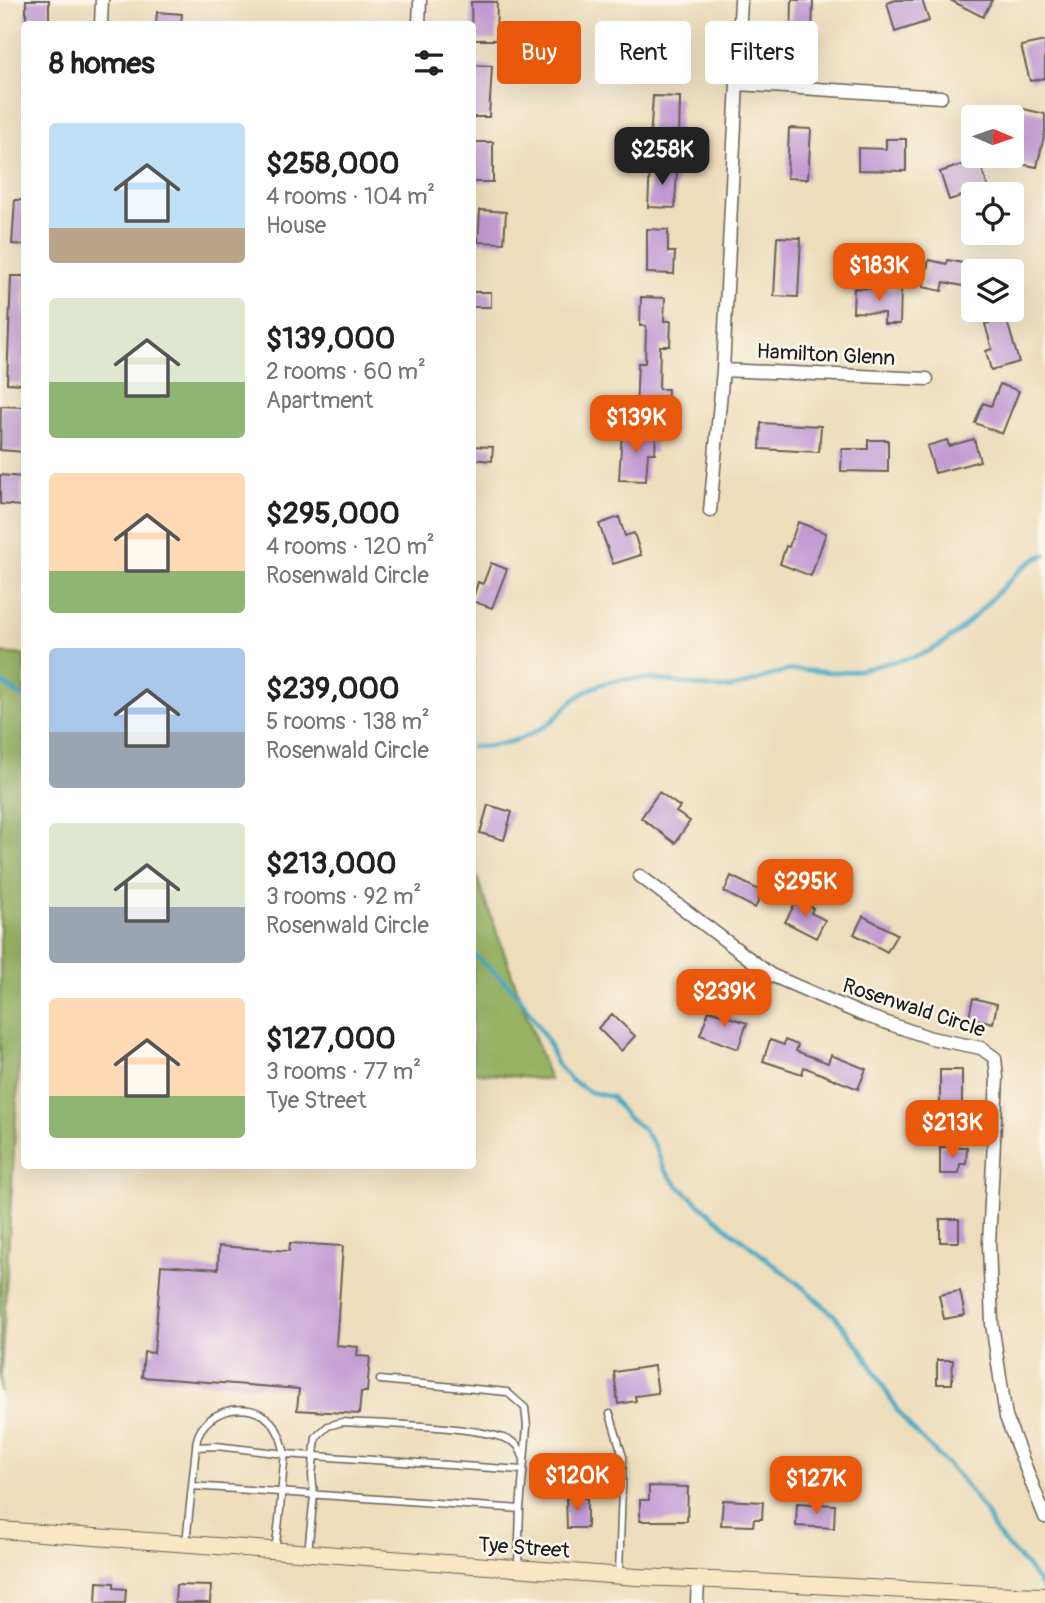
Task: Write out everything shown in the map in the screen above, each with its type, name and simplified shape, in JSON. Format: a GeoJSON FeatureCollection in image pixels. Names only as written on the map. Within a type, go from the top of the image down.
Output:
{"type":"FeatureCollection","features":[{"type":"Feature","properties":{"kind":"street"},"geometry":{"type":"LineString","coordinates":[[101,21],[102,0]]}},
{"type":"Feature","properties":{"kind":"street"},"geometry":{"type":"LineString","coordinates":[[419,21],[421,0]]}},
{"type":"Feature","properties":{"kind":"street"},"geometry":{"type":"LineString","coordinates":[[740,21],[741,0]]}},
{"type":"Feature","properties":{"kind":"street"},"geometry":{"type":"LineString","coordinates":[[710,511],[723,370],[737,84],[941,97]]}},
{"type":"Feature","properties":{"kind":"street","name":"Hamilton Glenn"},"geometry":{"type":"LineString","coordinates":[[723,370],[928,379]]}},
{"type":"Feature","properties":{"kind":"street","name":"Rosenwald Circle"},"geometry":{"type":"LineString","coordinates":[[640,876],[771,975],[861,1014],[931,1038],[981,1048],[995,1058],[997,1078],[989,1244],[992,1324],[1006,1418],[1045,1517]]}},
{"type":"Feature","properties":{"kind":"street","name":"Tye Street"},"geometry":{"type":"LineString","coordinates":[[0,1530],[619,1576],[1045,1596]]}},
{"type":"Feature","properties":{"kind":"street"},"geometry":{"type":"LineString","coordinates":[[697,1603],[698,1579]]}},
{"type":"Feature","properties":{"kind":"lane"},"geometry":{"type":"LineString","coordinates":[[380,1380],[508,1392],[525,1408],[527,1426],[518,1568]]}},
{"type":"Feature","properties":{"kind":"lane"},"geometry":{"type":"LineString","coordinates":[[186,1544],[196,1439],[208,1420],[219,1413],[245,1409],[261,1414],[272,1422],[280,1435],[285,1454],[275,1550]]}},
{"type":"Feature","properties":{"kind":"lane"},"geometry":{"type":"LineString","coordinates":[[610,1414],[622,1457],[619,1576]]}},
{"type":"Feature","properties":{"kind":"lane"},"geometry":{"type":"LineString","coordinates":[[308,1553],[316,1437],[328,1426],[342,1422],[478,1431],[503,1437],[518,1446],[524,1459]]}},
{"type":"Feature","properties":{"kind":"lane"},"geometry":{"type":"LineString","coordinates":[[196,1447],[216,1446],[285,1454],[523,1470]]}},
{"type":"Feature","properties":{"kind":"lane"},"geometry":{"type":"LineString","coordinates":[[192,1486],[520,1509]]}},
{"type":"Feature","properties":{"kind":"green space"},"geometry":{"type":"Polygon","coordinates":[[[0,653],[21,655],[21,1028],[0,1393],[0,653]]]}},
{"type":"Feature","properties":{"kind":"green space"},"geometry":{"type":"Polygon","coordinates":[[[476,874],[550,1080],[476,1072],[476,874]]]}},
{"type":"Feature","properties":{"kind":"building"},"geometry":{"type":"Polygon","coordinates":[[[26,0],[49,0],[49,21],[26,21],[26,0]]]}},
{"type":"Feature","properties":{"kind":"building"},"geometry":{"type":"Polygon","coordinates":[[[792,0],[813,0],[813,21],[792,21],[792,0]]]}},
{"type":"Feature","properties":{"kind":"building"},"geometry":{"type":"Polygon","coordinates":[[[896,0],[922,0],[929,21],[895,32],[887,3],[896,0]]]}},
{"type":"Feature","properties":{"kind":"building"},"geometry":{"type":"Polygon","coordinates":[[[950,0],[992,0],[983,17],[950,0]]]}},
{"type":"Feature","properties":{"kind":"building"},"geometry":{"type":"Polygon","coordinates":[[[471,2],[497,2],[496,40],[476,40],[476,21],[472,21],[471,2]]]}},
{"type":"Feature","properties":{"kind":"building"},"geometry":{"type":"Polygon","coordinates":[[[157,12],[182,14],[181,21],[156,21],[157,12]]]}},
{"type":"Feature","properties":{"kind":"building"},"geometry":{"type":"Polygon","coordinates":[[[1045,41],[1045,78],[1030,81],[1021,46],[1045,41]]]}},
{"type":"Feature","properties":{"kind":"building"},"geometry":{"type":"Polygon","coordinates":[[[476,65],[492,66],[489,117],[476,117],[476,65]]]}},
{"type":"Feature","properties":{"kind":"building"},"geometry":{"type":"Polygon","coordinates":[[[653,96],[680,97],[679,140],[650,140],[653,96]]]}},
{"type":"Feature","properties":{"kind":"building"},"geometry":{"type":"Polygon","coordinates":[[[1024,109],[1045,114],[1045,132],[1037,167],[1024,165],[1024,109]]]}},
{"type":"Feature","properties":{"kind":"building"},"geometry":{"type":"Polygon","coordinates":[[[789,128],[811,129],[808,179],[787,178],[789,128]]]}},
{"type":"Feature","properties":{"kind":"building"},"geometry":{"type":"Polygon","coordinates":[[[886,139],[906,139],[906,171],[858,170],[858,148],[886,149],[886,139]]]}},
{"type":"Feature","properties":{"kind":"building"},"geometry":{"type":"Polygon","coordinates":[[[476,142],[493,142],[493,182],[476,182],[476,142]]]}},
{"type":"Feature","properties":{"kind":"building"},"geometry":{"type":"Polygon","coordinates":[[[650,165],[677,167],[675,208],[648,207],[650,165]]]}},
{"type":"Feature","properties":{"kind":"building"},"geometry":{"type":"Polygon","coordinates":[[[961,165],[961,168],[982,168],[986,182],[961,182],[961,196],[949,200],[940,172],[961,165]]]}},
{"type":"Feature","properties":{"kind":"building"},"geometry":{"type":"Polygon","coordinates":[[[15,200],[21,200],[21,245],[12,244],[15,200]]]}},
{"type":"Feature","properties":{"kind":"building"},"geometry":{"type":"Polygon","coordinates":[[[480,210],[506,212],[504,243],[478,242],[480,210]]]}},
{"type":"Feature","properties":{"kind":"building"},"geometry":{"type":"Polygon","coordinates":[[[647,229],[668,230],[668,252],[675,252],[674,274],[647,273],[647,229]]]}},
{"type":"Feature","properties":{"kind":"building"},"geometry":{"type":"Polygon","coordinates":[[[777,237],[801,238],[798,297],[774,296],[777,237]]]}},
{"type":"Feature","properties":{"kind":"building"},"geometry":{"type":"Polygon","coordinates":[[[929,260],[947,264],[948,260],[961,263],[961,286],[944,282],[942,291],[923,287],[929,260]]]}},
{"type":"Feature","properties":{"kind":"building"},"geometry":{"type":"Polygon","coordinates":[[[11,276],[21,276],[21,384],[7,383],[11,276]]]}},
{"type":"Feature","properties":{"kind":"building"},"geometry":{"type":"Polygon","coordinates":[[[854,288],[901,289],[900,324],[884,324],[884,313],[853,312],[854,288]]]}},
{"type":"Feature","properties":{"kind":"building"},"geometry":{"type":"Polygon","coordinates":[[[476,292],[491,292],[491,307],[476,307],[476,292]]]}},
{"type":"Feature","properties":{"kind":"building"},"geometry":{"type":"Polygon","coordinates":[[[641,297],[665,298],[664,321],[671,321],[670,346],[660,346],[659,389],[668,389],[667,412],[636,411],[638,363],[645,363],[646,326],[640,326],[641,297]]]}},
{"type":"Feature","properties":{"kind":"building"},"geometry":{"type":"Polygon","coordinates":[[[1007,322],[1019,362],[991,370],[986,351],[992,349],[985,324],[1007,322]]]}},
{"type":"Feature","properties":{"kind":"building"},"geometry":{"type":"Polygon","coordinates":[[[1000,384],[1019,391],[1002,434],[975,423],[983,403],[991,406],[1000,384]]]}},
{"type":"Feature","properties":{"kind":"building"},"geometry":{"type":"Polygon","coordinates":[[[1,406],[21,407],[21,452],[0,450],[1,406]]]}},
{"type":"Feature","properties":{"kind":"building"},"geometry":{"type":"Polygon","coordinates":[[[761,423],[821,426],[819,452],[760,449],[761,423]]]}},
{"type":"Feature","properties":{"kind":"building"},"geometry":{"type":"Polygon","coordinates":[[[622,432],[656,434],[655,453],[648,453],[646,481],[619,480],[622,432]]]}},
{"type":"Feature","properties":{"kind":"building"},"geometry":{"type":"Polygon","coordinates":[[[974,439],[980,461],[935,473],[927,446],[947,440],[949,446],[974,439]]]}},
{"type":"Feature","properties":{"kind":"building"},"geometry":{"type":"Polygon","coordinates":[[[868,440],[888,440],[888,472],[841,471],[842,449],[868,449],[868,440]]]}},
{"type":"Feature","properties":{"kind":"building"},"geometry":{"type":"Polygon","coordinates":[[[476,446],[493,447],[492,461],[476,459],[476,446]]]}},
{"type":"Feature","properties":{"kind":"building"},"geometry":{"type":"Polygon","coordinates":[[[0,475],[21,477],[21,506],[0,504],[0,475]]]}},
{"type":"Feature","properties":{"kind":"building"},"geometry":{"type":"Polygon","coordinates":[[[619,517],[625,536],[634,533],[641,555],[613,564],[599,524],[619,517]]]}},
{"type":"Feature","properties":{"kind":"building"},"geometry":{"type":"Polygon","coordinates":[[[798,522],[826,533],[811,576],[780,564],[798,522]]]}},
{"type":"Feature","properties":{"kind":"building"},"geometry":{"type":"Polygon","coordinates":[[[491,563],[507,569],[492,608],[476,602],[478,582],[483,584],[491,563]]]}},
{"type":"Feature","properties":{"kind":"building"},"geometry":{"type":"Polygon","coordinates":[[[659,792],[680,807],[676,812],[690,821],[675,843],[641,818],[659,792]]]}},
{"type":"Feature","properties":{"kind":"building"},"geometry":{"type":"Polygon","coordinates":[[[488,805],[512,812],[504,840],[480,833],[488,805]]]}},
{"type":"Feature","properties":{"kind":"building"},"geometry":{"type":"Polygon","coordinates":[[[731,876],[763,892],[755,908],[724,892],[731,876]]]}},
{"type":"Feature","properties":{"kind":"building"},"geometry":{"type":"Polygon","coordinates":[[[797,900],[813,908],[811,913],[825,920],[816,938],[785,922],[797,900]]]}},
{"type":"Feature","properties":{"kind":"building"},"geometry":{"type":"Polygon","coordinates":[[[863,916],[897,934],[887,952],[854,934],[863,916]]]}},
{"type":"Feature","properties":{"kind":"building"},"geometry":{"type":"Polygon","coordinates":[[[973,998],[997,1004],[993,1023],[969,1017],[973,998]]]}},
{"type":"Feature","properties":{"kind":"building"},"geometry":{"type":"Polygon","coordinates":[[[709,1010],[747,1023],[738,1049],[700,1035],[709,1010]]]}},
{"type":"Feature","properties":{"kind":"building"},"geometry":{"type":"Polygon","coordinates":[[[612,1014],[635,1036],[621,1051],[598,1028],[612,1014]]]}},
{"type":"Feature","properties":{"kind":"building"},"geometry":{"type":"Polygon","coordinates":[[[770,1040],[784,1045],[785,1040],[798,1045],[796,1051],[828,1063],[831,1055],[866,1069],[858,1089],[804,1067],[802,1074],[763,1061],[770,1040]]]}},
{"type":"Feature","properties":{"kind":"building"},"geometry":{"type":"Polygon","coordinates":[[[940,1070],[962,1070],[962,1113],[940,1113],[940,1070]]]}},
{"type":"Feature","properties":{"kind":"building"},"geometry":{"type":"Polygon","coordinates":[[[940,1147],[967,1147],[966,1164],[960,1164],[959,1174],[940,1174],[940,1147]]]}},
{"type":"Feature","properties":{"kind":"building"},"geometry":{"type":"Polygon","coordinates":[[[940,1219],[959,1219],[959,1242],[940,1242],[940,1219]]]}},
{"type":"Feature","properties":{"kind":"building"},"geometry":{"type":"Polygon","coordinates":[[[290,1243],[343,1246],[336,1345],[358,1347],[357,1356],[370,1357],[367,1392],[361,1392],[359,1414],[297,1410],[299,1389],[142,1377],[144,1352],[154,1353],[161,1265],[218,1269],[219,1246],[289,1251],[290,1243]]]}},
{"type":"Feature","properties":{"kind":"building"},"geometry":{"type":"Polygon","coordinates":[[[960,1291],[965,1315],[944,1319],[939,1295],[960,1291]]]}},
{"type":"Feature","properties":{"kind":"building"},"geometry":{"type":"Polygon","coordinates":[[[937,1360],[953,1360],[952,1384],[937,1384],[937,1360]]]}},
{"type":"Feature","properties":{"kind":"building"},"geometry":{"type":"Polygon","coordinates":[[[654,1366],[658,1393],[635,1396],[636,1401],[618,1404],[614,1372],[654,1366]]]}},
{"type":"Feature","properties":{"kind":"building"},"geometry":{"type":"Polygon","coordinates":[[[649,1486],[688,1487],[687,1521],[640,1521],[640,1500],[649,1500],[649,1486]]]}},
{"type":"Feature","properties":{"kind":"building"},"geometry":{"type":"Polygon","coordinates":[[[566,1498],[587,1498],[587,1528],[567,1528],[566,1498]]]}},
{"type":"Feature","properties":{"kind":"building"},"geometry":{"type":"Polygon","coordinates":[[[723,1500],[763,1502],[762,1519],[754,1519],[753,1526],[721,1525],[723,1500]]]}},
{"type":"Feature","properties":{"kind":"building"},"geometry":{"type":"Polygon","coordinates":[[[797,1503],[835,1505],[834,1528],[796,1526],[797,1503]]]}},
{"type":"Feature","properties":{"kind":"building"},"geometry":{"type":"Polygon","coordinates":[[[97,1582],[114,1583],[114,1588],[126,1589],[125,1603],[96,1603],[97,1582]]]}},
{"type":"Feature","properties":{"kind":"building"},"geometry":{"type":"Polygon","coordinates":[[[176,1585],[211,1586],[210,1603],[175,1603],[176,1585]]]}},
{"type":"Feature","properties":{"kind":"waterway"},"geometry":{"type":"LineString","coordinates":[[476,747],[504,744],[533,733],[552,721],[583,694],[613,681],[640,678],[728,688],[786,671],[848,672],[918,655],[956,634],[1022,568],[1045,555]]}},
{"type":"Feature","properties":{"kind":"waterway"},"geometry":{"type":"LineString","coordinates":[[0,681],[21,696]]}},
{"type":"Feature","properties":{"kind":"waterway"},"geometry":{"type":"LineString","coordinates":[[476,956],[510,986],[524,1003],[548,1042],[556,1063],[571,1080],[590,1092],[612,1097],[625,1115],[643,1129],[656,1148],[664,1169],[678,1186],[835,1316],[863,1352],[897,1410],[911,1428],[959,1476],[986,1513],[996,1533],[1027,1566],[1045,1592]]}}]}
